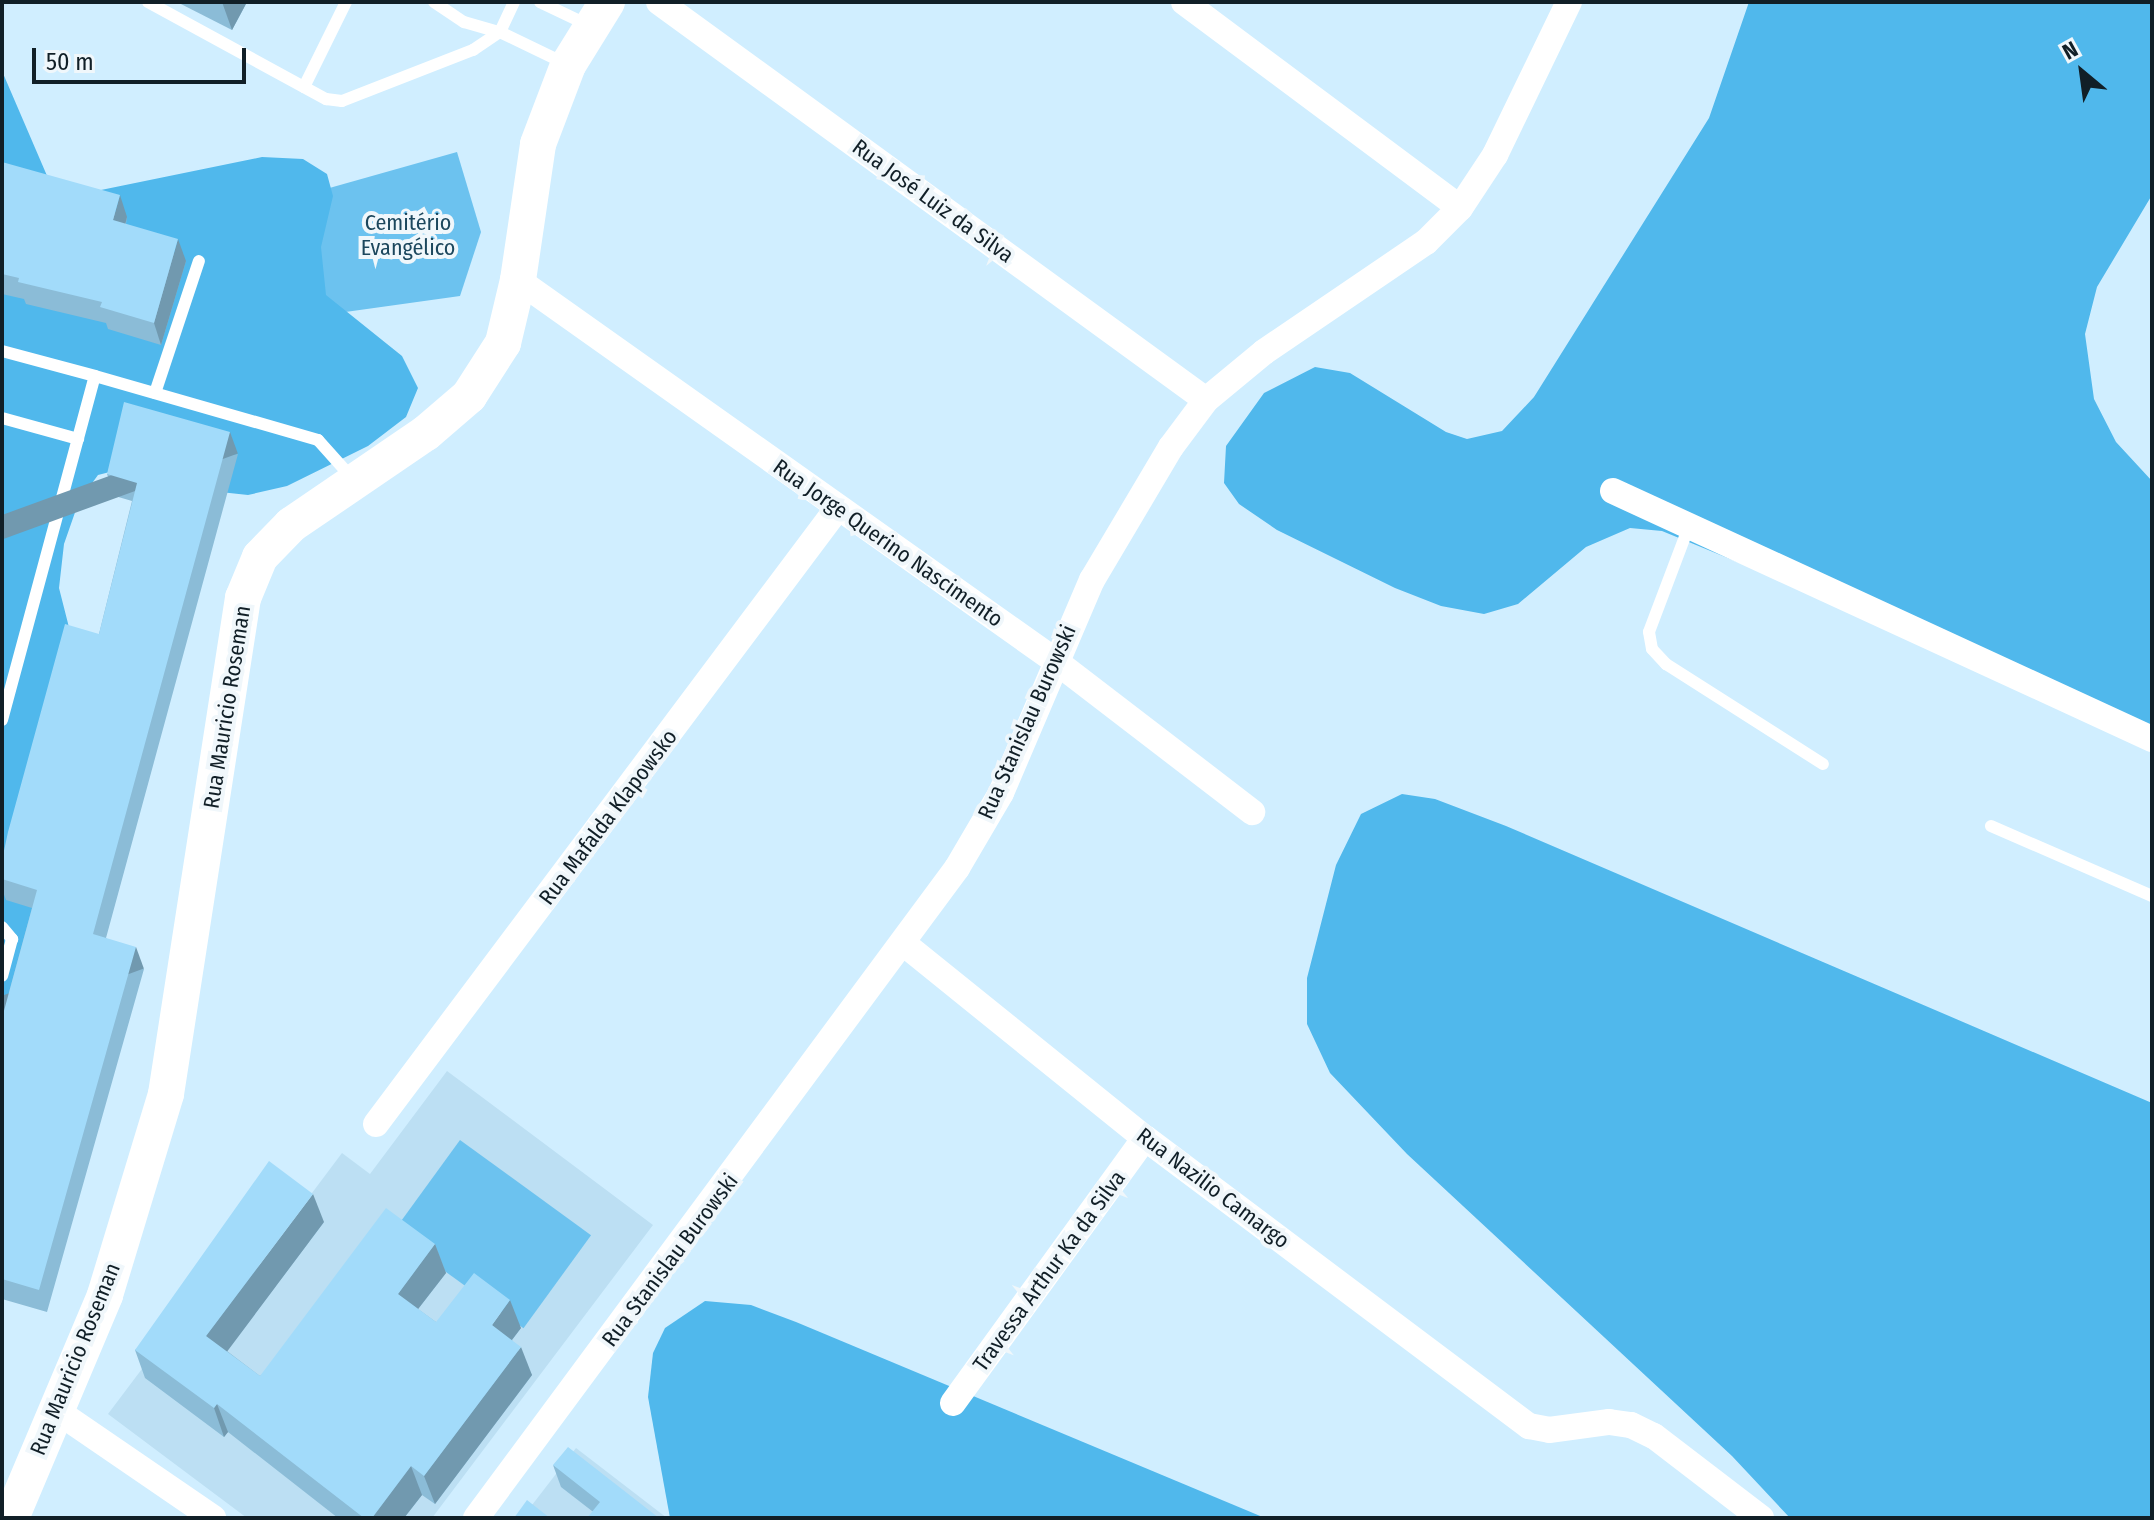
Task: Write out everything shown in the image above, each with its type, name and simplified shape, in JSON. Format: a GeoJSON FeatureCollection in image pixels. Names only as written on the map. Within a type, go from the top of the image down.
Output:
{"type":"FeatureCollection","features":[{"type":"Feature","properties":{"kind":"main road","name":"Rua Mauricio Roseman"},"geometry":{"type":"LineString","coordinates":[[11,1518],[54,1409],[105,1295],[166,1094],[243,598],[260,557],[291,525],[355,482],[469,396],[503,343],[518,280],[538,144],[568,65],[597,14]]}},
{"type":"Feature","properties":{"kind":"street","name":"Rua José Luiz da Silva"},"geometry":{"type":"LineString","coordinates":[[659,2],[1206,400]]}},
{"type":"Feature","properties":{"kind":"street"},"geometry":{"type":"LineString","coordinates":[[1184,2],[1460,208]]}},
{"type":"Feature","properties":{"kind":"street","name":"Rua Stanislau Burowski"},"geometry":{"type":"LineString","coordinates":[[476,1518],[903,943],[1001,793],[1054,660],[1092,580],[1171,447],[1206,400],[1264,352],[1426,242],[1460,208],[1495,155],[1569,2]]}},
{"type":"Feature","properties":{"kind":"street","name":"Rua Jorge Querino Nascimento"},"geometry":{"type":"LineString","coordinates":[[518,280],[1054,660],[1252,812]]}},
{"type":"Feature","properties":{"kind":"street"},"geometry":{"type":"LineString","coordinates":[[1613,491],[2152,739]]}},
{"type":"Feature","properties":{"kind":"street","name":"Rua Mafalda Klapowsko"},"geometry":{"type":"LineString","coordinates":[[376,1124],[837,509]]}},
{"type":"Feature","properties":{"kind":"street","name":"Rua Nazilio Camargo"},"geometry":{"type":"LineString","coordinates":[[903,943],[1145,1138],[1529,1426],[1549,1430],[1609,1422],[1631,1425],[1654,1436],[1761,1518]]}},
{"type":"Feature","properties":{"kind":"street","name":"Travessa Arthur Ka da Silva"},"geometry":{"type":"LineString","coordinates":[[953,1403],[1145,1138]]}},
{"type":"Feature","properties":{"kind":"street"},"geometry":{"type":"LineString","coordinates":[[54,1409],[213,1518]]}},
{"type":"Feature","properties":{"kind":"lane"},"geometry":{"type":"LineString","coordinates":[[148,2],[304,87],[342,101],[473,50],[500,32],[514,2]]}},
{"type":"Feature","properties":{"kind":"lane"},"geometry":{"type":"LineString","coordinates":[[304,87],[346,2]]}},
{"type":"Feature","properties":{"kind":"lane"},"geometry":{"type":"LineString","coordinates":[[540,2],[597,14]]}},
{"type":"Feature","properties":{"kind":"lane"},"geometry":{"type":"LineString","coordinates":[[438,3],[464,22],[500,32],[568,65]]}},
{"type":"Feature","properties":{"kind":"lane"},"geometry":{"type":"LineString","coordinates":[[155,393],[199,261]]}},
{"type":"Feature","properties":{"kind":"lane"},"geometry":{"type":"LineString","coordinates":[[2,351],[318,440],[355,482]]}},
{"type":"Feature","properties":{"kind":"lane"},"geometry":{"type":"LineString","coordinates":[[2,720],[95,376]]}},
{"type":"Feature","properties":{"kind":"lane"},"geometry":{"type":"LineString","coordinates":[[2,418],[78,439]]}},
{"type":"Feature","properties":{"kind":"lane"},"geometry":{"type":"LineString","coordinates":[[1689,526],[1649,632],[1652,649],[1666,664],[1823,764]]}},
{"type":"Feature","properties":{"kind":"lane"},"geometry":{"type":"LineString","coordinates":[[1991,826],[2152,896]]}},
{"type":"Feature","properties":{"kind":"lane"},"geometry":{"type":"LineString","coordinates":[[2,927],[12,939],[2,976]]}},
{"type":"Feature","properties":{"kind":"shaded area"},"geometry":{"type":"Polygon","coordinates":[[[1749,2],[2152,2],[2152,195],[2097,287],[2085,334],[2094,399],[2116,442],[2152,481],[2152,732],[1662,531],[1630,528],[1586,547],[1518,604],[1484,614],[1441,606],[1395,588],[1277,530],[1239,504],[1224,483],[1226,446],[1264,393],[1315,367],[1350,373],[1446,432],[1467,439],[1502,431],[1534,397],[1709,118],[1749,2]]]}},
{"type":"Feature","properties":{"kind":"shaded area"},"geometry":{"type":"Polygon","coordinates":[[[2,71],[57,199],[262,157],[303,159],[327,174],[333,196],[321,247],[326,295],[402,356],[418,388],[406,417],[368,446],[287,486],[248,495],[211,491],[145,463],[98,475],[79,501],[64,544],[59,588],[74,647],[118,737],[2,1095],[2,71]]]}},
{"type":"Feature","properties":{"kind":"shaded area"},"geometry":{"type":"Polygon","coordinates":[[[1402,794],[1435,799],[1506,826],[2152,1103],[2152,1518],[1790,1518],[1732,1456],[1407,1154],[1330,1073],[1307,1024],[1307,978],[1336,865],[1361,814],[1402,794]]]}},
{"type":"Feature","properties":{"kind":"shaded area"},"geometry":{"type":"Polygon","coordinates":[[[447,1071],[653,1225],[432,1518],[247,1518],[108,1414],[285,1179],[309,1197],[342,1153],[370,1174],[447,1071]]]}},
{"type":"Feature","properties":{"kind":"shaded area"},"geometry":{"type":"Polygon","coordinates":[[[705,1301],[751,1305],[796,1322],[1265,1518],[670,1518],[648,1397],[653,1353],[665,1328],[705,1301]]]}},
{"type":"Feature","properties":{"kind":"shaded area"},"geometry":{"type":"Polygon","coordinates":[[[576,1448],[667,1518],[522,1518],[576,1448]]]}},
{"type":"Feature","properties":{"kind":"green space","name":"Cemitério Evangélico"},"geometry":{"type":"Polygon","coordinates":[[[457,152],[481,232],[460,296],[230,328],[294,198],[457,152]]]}},
{"type":"Feature","properties":{"kind":"green space"},"geometry":{"type":"Polygon","coordinates":[[[460,1140],[591,1235],[523,1328],[392,1233],[460,1140]]]}},
{"type":"Feature","properties":{"kind":"building"},"geometry":{"type":"Polygon","coordinates":[[[2,162],[120,195],[113,220],[178,239],[154,323],[100,307],[102,302],[18,282],[19,278],[2,274],[2,162]]]}},
{"type":"Feature","properties":{"kind":"building"},"geometry":{"type":"Polygon","coordinates":[[[124,402],[230,432],[93,934],[136,947],[39,1290],[2,1279],[2,1018],[37,890],[2,879],[2,860],[65,624],[99,634],[137,483],[107,474],[124,402]]]}},
{"type":"Feature","properties":{"kind":"building"},"geometry":{"type":"Polygon","coordinates":[[[269,1161],[313,1194],[206,1336],[260,1376],[386,1208],[435,1244],[398,1294],[436,1322],[474,1273],[510,1300],[492,1325],[521,1347],[424,1476],[411,1466],[372,1518],[364,1518],[217,1404],[214,1408],[135,1350],[269,1161]]]}},
{"type":"Feature","properties":{"kind":"building"},"geometry":{"type":"Polygon","coordinates":[[[568,1447],[659,1518],[587,1518],[600,1502],[553,1465],[568,1447]]]}},
{"type":"Feature","properties":{"kind":"building"},"geometry":{"type":"Polygon","coordinates":[[[527,1500],[550,1518],[514,1518],[527,1500]]]}}]}
